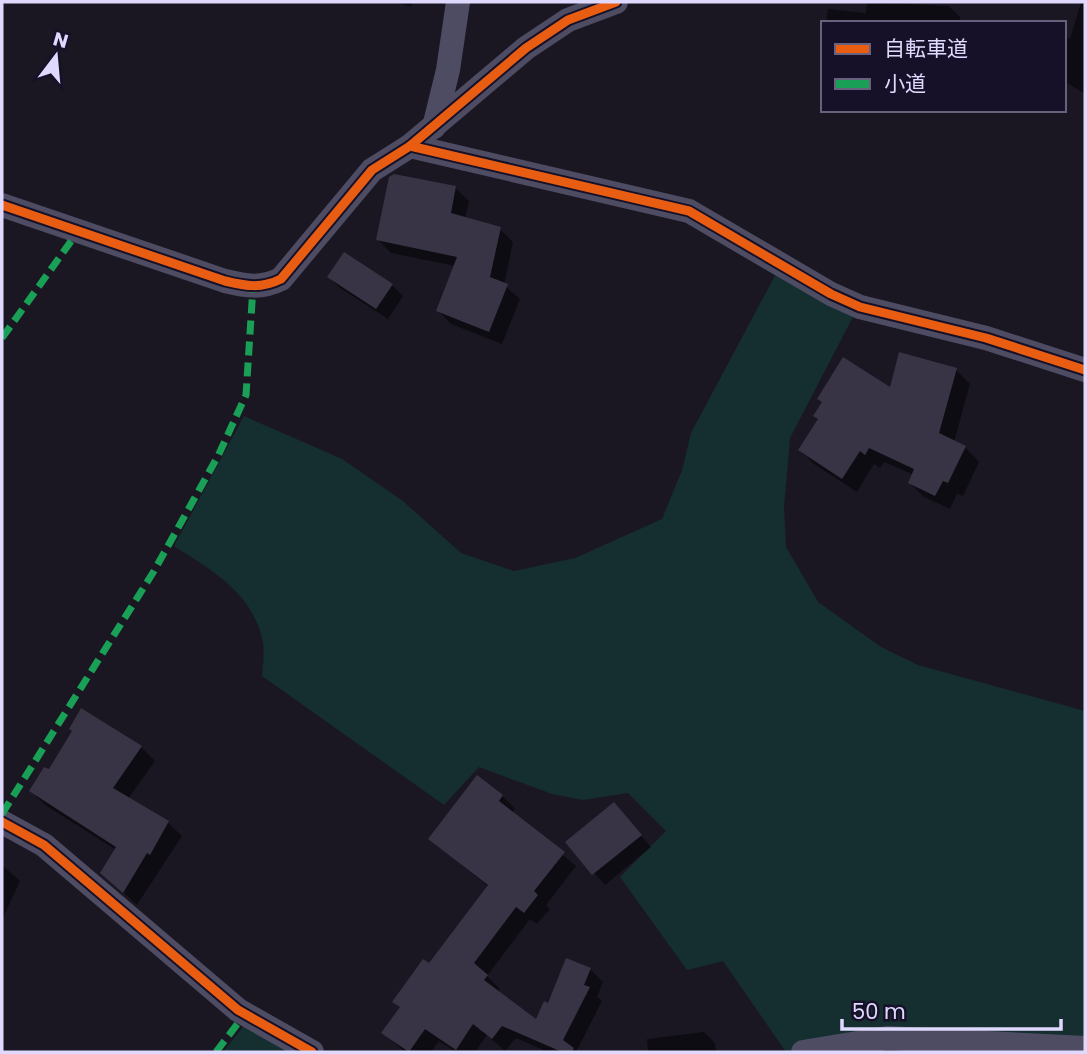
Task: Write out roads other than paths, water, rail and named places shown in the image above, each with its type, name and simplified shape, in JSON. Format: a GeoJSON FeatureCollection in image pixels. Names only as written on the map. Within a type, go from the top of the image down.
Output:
{"type":"FeatureCollection","features":[{"type":"Feature","properties":{"kind":"street"},"geometry":{"type":"LineString","coordinates":[[433,127],[448,70],[458,2]]}},
{"type":"Feature","properties":{"kind":"street"},"geometry":{"type":"LineString","coordinates":[[2,205],[225,282],[253,288],[281,279],[372,170],[410,146],[526,48],[568,20],[616,2]]}},
{"type":"Feature","properties":{"kind":"street"},"geometry":{"type":"LineString","coordinates":[[410,146],[689,211],[831,294],[860,307],[986,338],[1085,370]]}},
{"type":"Feature","properties":{"kind":"street"},"geometry":{"type":"LineString","coordinates":[[2,822],[44,845],[238,1010],[312,1052]]}},
{"type":"Feature","properties":{"kind":"street"},"geometry":{"type":"LineString","coordinates":[[803,1052],[887,1038],[1085,1048]]}}]}
